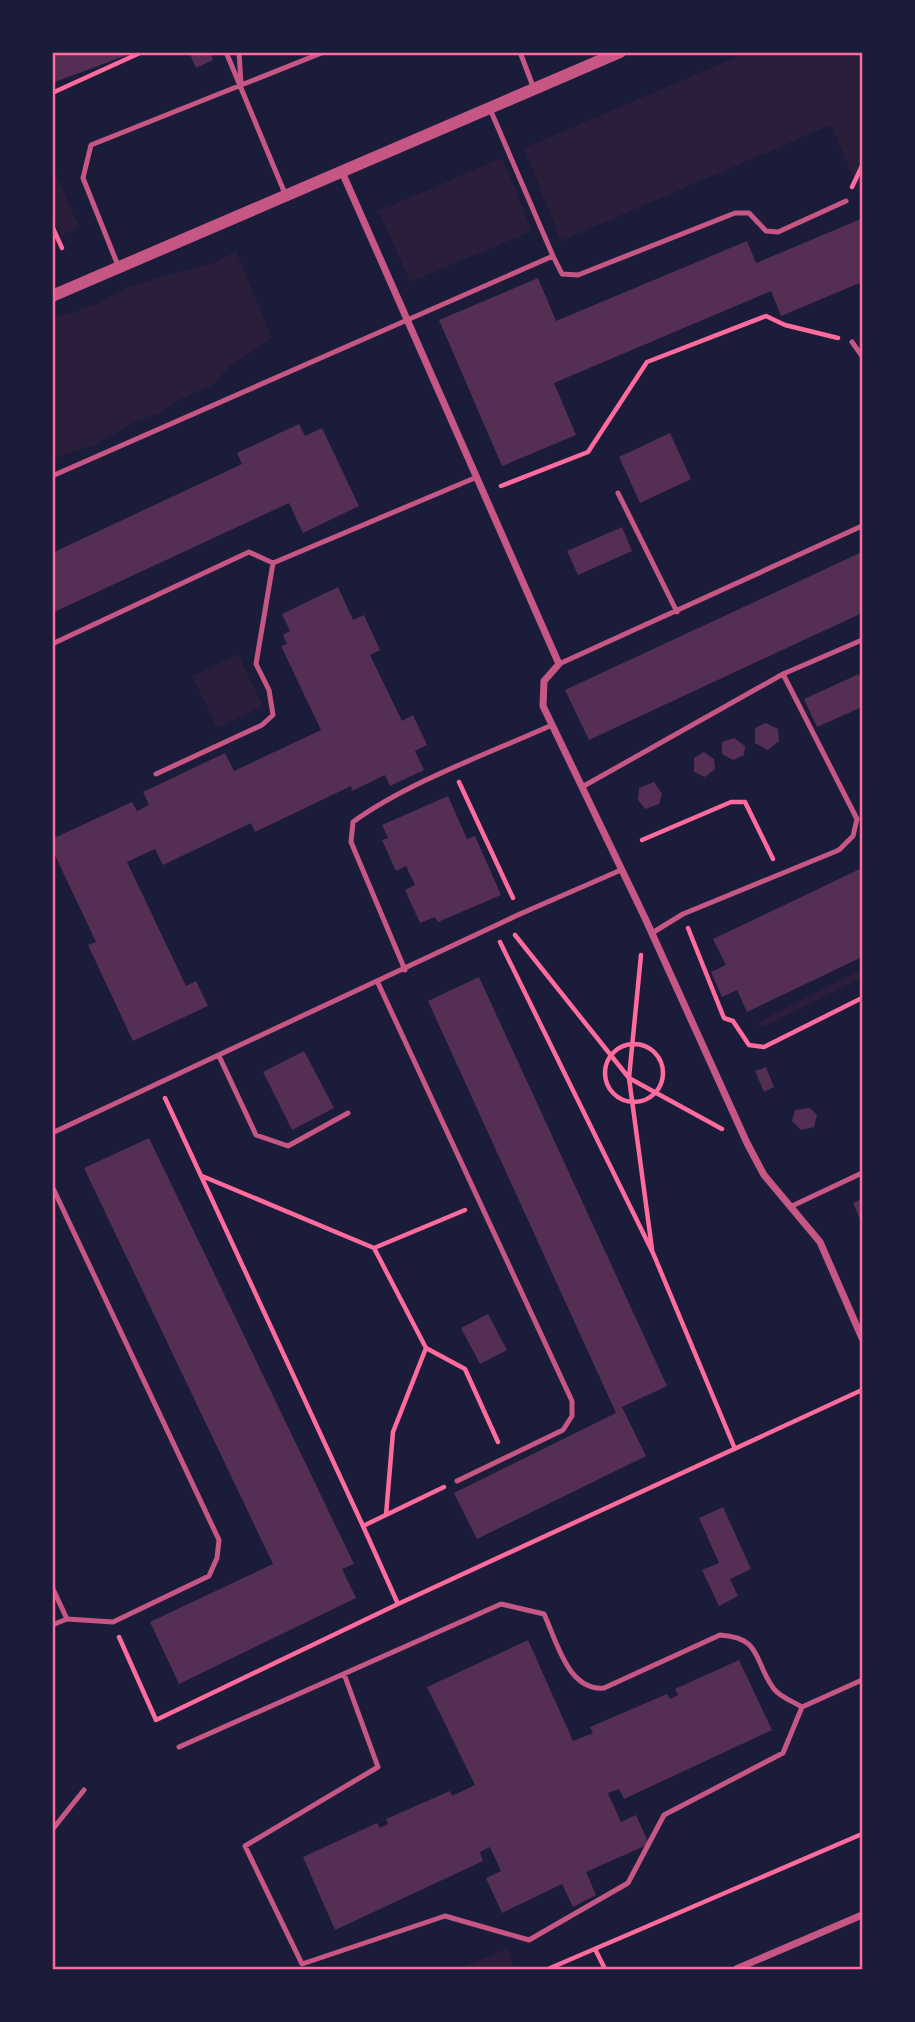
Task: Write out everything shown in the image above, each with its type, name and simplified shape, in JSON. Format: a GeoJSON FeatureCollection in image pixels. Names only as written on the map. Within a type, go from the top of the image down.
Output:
{"type":"FeatureCollection","features":[{"type":"Feature","properties":{"kind":"street"},"geometry":{"type":"LineString","coordinates":[[52,296],[620,52]]}},
{"type":"Feature","properties":{"kind":"street"},"geometry":{"type":"LineString","coordinates":[[342,172],[559,664],[544,681],[543,706],[645,918],[747,1143],[764,1175],[820,1242],[863,1338]]}},
{"type":"Feature","properties":{"kind":"street"},"geometry":{"type":"LineString","coordinates":[[736,1969],[863,1915]]}},
{"type":"Feature","properties":{"kind":"lane"},"geometry":{"type":"LineString","coordinates":[[226,52],[286,196]]}},
{"type":"Feature","properties":{"kind":"lane"},"geometry":{"type":"LineString","coordinates":[[239,52],[241,87]]}},
{"type":"Feature","properties":{"kind":"lane"},"geometry":{"type":"LineString","coordinates":[[119,268],[83,178],[91,145],[324,52]]}},
{"type":"Feature","properties":{"kind":"lane"},"geometry":{"type":"LineString","coordinates":[[520,52],[534,90]]}},
{"type":"Feature","properties":{"kind":"lane"},"geometry":{"type":"LineString","coordinates":[[491,109],[562,274],[578,275],[735,213],[750,213],[766,231],[778,232],[846,201]]}},
{"type":"Feature","properties":{"kind":"lane"},"geometry":{"type":"LineString","coordinates":[[52,477],[552,256]]}},
{"type":"Feature","properties":{"kind":"lane"},"geometry":{"type":"LineString","coordinates":[[852,342],[863,356]]}},
{"type":"Feature","properties":{"kind":"lane"},"geometry":{"type":"LineString","coordinates":[[52,644],[249,552],[273,563],[477,477]]}},
{"type":"Feature","properties":{"kind":"lane"},"geometry":{"type":"LineString","coordinates":[[618,493],[677,612]]}},
{"type":"Feature","properties":{"kind":"lane"},"geometry":{"type":"LineString","coordinates":[[559,664],[863,527]]}},
{"type":"Feature","properties":{"kind":"lane"},"geometry":{"type":"LineString","coordinates":[[156,774],[262,725],[272,715],[269,690],[256,664],[273,563]]}},
{"type":"Feature","properties":{"kind":"lane"},"geometry":{"type":"LineString","coordinates":[[582,787],[783,674],[863,640]]}},
{"type":"Feature","properties":{"kind":"lane"},"geometry":{"type":"LineString","coordinates":[[652,933],[683,914],[839,850],[853,836],[857,819],[783,674]]}},
{"type":"Feature","properties":{"kind":"lane"},"geometry":{"type":"LineString","coordinates":[[405,970],[351,842],[353,822],[370,810],[453,769],[552,725]]}},
{"type":"Feature","properties":{"kind":"lane"},"geometry":{"type":"LineString","coordinates":[[52,1133],[378,983],[520,914],[621,870]]}},
{"type":"Feature","properties":{"kind":"lane"},"geometry":{"type":"LineString","coordinates":[[378,983],[572,1401],[572,1416],[563,1430],[457,1481]]}},
{"type":"Feature","properties":{"kind":"lane"},"geometry":{"type":"LineString","coordinates":[[219,1056],[256,1135],[288,1146],[348,1113]]}},
{"type":"Feature","properties":{"kind":"lane"},"geometry":{"type":"LineString","coordinates":[[792,1206],[863,1173]]}},
{"type":"Feature","properties":{"kind":"lane"},"geometry":{"type":"LineString","coordinates":[[52,1186],[219,1540],[217,1558],[209,1576],[113,1622],[67,1619],[52,1625]]}},
{"type":"Feature","properties":{"kind":"lane"},"geometry":{"type":"LineString","coordinates":[[52,1587],[67,1619]]}},
{"type":"Feature","properties":{"kind":"lane"},"geometry":{"type":"LineString","coordinates":[[179,1747],[501,1604],[544,1614],[574,1677],[591,1689],[604,1688],[720,1634],[737,1636],[752,1645],[775,1691],[802,1707]]}},
{"type":"Feature","properties":{"kind":"lane"},"geometry":{"type":"LineString","coordinates":[[344,1674],[378,1767],[245,1846],[302,1964],[445,1916],[529,1940],[628,1883],[664,1815],[783,1752],[802,1707],[863,1680]]}},
{"type":"Feature","properties":{"kind":"lane"},"geometry":{"type":"LineString","coordinates":[[52,1830],[84,1790]]}},
{"type":"Feature","properties":{"kind":"path"},"geometry":{"type":"LineString","coordinates":[[52,93],[142,52]]}},
{"type":"Feature","properties":{"kind":"path"},"geometry":{"type":"LineString","coordinates":[[52,226],[62,248]]}},
{"type":"Feature","properties":{"kind":"path"},"geometry":{"type":"LineString","coordinates":[[484,493],[588,452],[647,362],[766,316],[785,325],[852,342]]}},
{"type":"Feature","properties":{"kind":"path"},"geometry":{"type":"LineString","coordinates":[[453,769],[520,914]]}},
{"type":"Feature","properties":{"kind":"path"},"geometry":{"type":"LineString","coordinates":[[642,840],[731,802],[745,802],[781,874]]}},
{"type":"Feature","properties":{"kind":"path"},"geometry":{"type":"LineString","coordinates":[[683,914],[724,1018],[733,1021],[749,1045],[764,1047],[863,998]]}},
{"type":"Feature","properties":{"kind":"path"},"geometry":{"type":"LineString","coordinates":[[645,918],[629,1078],[653,1253]]}},
{"type":"Feature","properties":{"kind":"path"},"geometry":{"type":"LineString","coordinates":[[504,922],[629,1078],[747,1143]]}},
{"type":"Feature","properties":{"kind":"path"},"geometry":{"type":"LineString","coordinates":[[493,927],[653,1253],[735,1449]]}},
{"type":"Feature","properties":{"kind":"path"},"geometry":{"type":"LineString","coordinates":[[632,1043],[650,1048],[661,1061],[663,1079],[654,1094],[632,1102],[620,1099],[610,1090],[605,1079],[605,1066],[611,1054],[632,1043]]}},
{"type":"Feature","properties":{"kind":"path"},"geometry":{"type":"LineString","coordinates":[[159,1084],[398,1604]]}},
{"type":"Feature","properties":{"kind":"path"},"geometry":{"type":"LineString","coordinates":[[201,1175],[374,1248],[426,1348],[466,1369],[505,1458]]}},
{"type":"Feature","properties":{"kind":"path"},"geometry":{"type":"LineString","coordinates":[[374,1248],[481,1203]]}},
{"type":"Feature","properties":{"kind":"path"},"geometry":{"type":"LineString","coordinates":[[386,1515],[393,1432],[426,1348]]}},
{"type":"Feature","properties":{"kind":"path"},"geometry":{"type":"LineString","coordinates":[[113,1622],[156,1720],[398,1604],[863,1390]]}},
{"type":"Feature","properties":{"kind":"path"},"geometry":{"type":"LineString","coordinates":[[363,1526],[457,1481]]}},
{"type":"Feature","properties":{"kind":"path"},"geometry":{"type":"LineString","coordinates":[[548,1969],[863,1834]]}},
{"type":"Feature","properties":{"kind":"path"},"geometry":{"type":"LineString","coordinates":[[595,1949],[605,1969]]}},
{"type":"Feature","properties":{"kind":"shaded area"},"geometry":{"type":"Polygon","coordinates":[[[746,53],[862,53],[862,197],[831,125],[561,241],[524,148],[746,53]]]}},
{"type":"Feature","properties":{"kind":"shaded area"},"geometry":{"type":"Polygon","coordinates":[[[502,158],[532,231],[410,282],[379,211],[502,158]]]}},
{"type":"Feature","properties":{"kind":"shaded area"},"geometry":{"type":"Polygon","coordinates":[[[52,165],[79,227],[61,235],[53,216],[52,165]]]}},
{"type":"Feature","properties":{"kind":"shaded area"},"geometry":{"type":"Polygon","coordinates":[[[236,251],[272,338],[231,365],[212,386],[174,402],[164,411],[137,421],[95,445],[53,458],[53,319],[94,305],[130,286],[216,262],[236,251]]]}},
{"type":"Feature","properties":{"kind":"shaded area"},"geometry":{"type":"Polygon","coordinates":[[[238,654],[263,706],[217,728],[192,676],[238,654]]]}},
{"type":"Feature","properties":{"kind":"shaded area"},"geometry":{"type":"Polygon","coordinates":[[[862,969],[862,978],[761,1028],[758,1022],[862,969]]]}},
{"type":"Feature","properties":{"kind":"shaded area"},"geometry":{"type":"Polygon","coordinates":[[[508,1948],[513,1969],[458,1969],[461,1968],[508,1948]]]}},
{"type":"Feature","properties":{"kind":"building"},"geometry":{"type":"Polygon","coordinates":[[[57,52],[133,53],[52,83],[52,55],[57,52]]]}},
{"type":"Feature","properties":{"kind":"building"},"geometry":{"type":"Polygon","coordinates":[[[189,52],[210,52],[213,60],[196,68],[189,52]]]}},
{"type":"Feature","properties":{"kind":"building"},"geometry":{"type":"Polygon","coordinates":[[[861,219],[862,282],[781,316],[771,291],[554,383],[576,435],[502,466],[439,320],[538,278],[556,321],[747,241],[756,263],[861,219]]]}},
{"type":"Feature","properties":{"kind":"building"},"geometry":{"type":"Polygon","coordinates":[[[299,424],[305,436],[322,428],[359,506],[303,533],[289,503],[52,613],[52,553],[242,464],[237,453],[299,424]]]}},
{"type":"Feature","properties":{"kind":"building"},"geometry":{"type":"Polygon","coordinates":[[[670,433],[691,479],[640,503],[619,457],[670,433]]]}},
{"type":"Feature","properties":{"kind":"building"},"geometry":{"type":"Polygon","coordinates":[[[622,527],[632,551],[578,575],[567,551],[622,527]]]}},
{"type":"Feature","properties":{"kind":"building"},"geometry":{"type":"Polygon","coordinates":[[[862,552],[862,613],[589,740],[565,690],[862,552]]]}},
{"type":"Feature","properties":{"kind":"building"},"geometry":{"type":"Polygon","coordinates":[[[338,587],[353,620],[364,615],[380,650],[370,655],[402,721],[413,715],[427,745],[415,751],[424,770],[390,786],[385,775],[352,791],[351,786],[255,832],[251,823],[163,865],[155,849],[127,862],[186,986],[196,981],[208,1006],[133,1041],[88,945],[96,942],[52,849],[52,839],[132,802],[137,811],[149,805],[143,792],[225,753],[234,771],[321,730],[281,646],[287,644],[283,635],[290,631],[282,614],[338,587]]]}},
{"type":"Feature","properties":{"kind":"building"},"geometry":{"type":"Polygon","coordinates":[[[859,674],[862,681],[862,707],[817,727],[804,699],[859,674]]]}},
{"type":"Feature","properties":{"kind":"building"},"geometry":{"type":"Polygon","coordinates":[[[766,723],[778,729],[779,741],[768,750],[755,743],[755,728],[766,723]]]}},
{"type":"Feature","properties":{"kind":"building"},"geometry":{"type":"Polygon","coordinates":[[[734,738],[745,746],[744,755],[733,760],[722,754],[722,742],[734,738]]]}},
{"type":"Feature","properties":{"kind":"building"},"geometry":{"type":"Polygon","coordinates":[[[704,752],[714,759],[715,769],[705,777],[694,772],[694,758],[704,752]]]}},
{"type":"Feature","properties":{"kind":"building"},"geometry":{"type":"Polygon","coordinates":[[[654,782],[662,794],[659,804],[645,809],[638,800],[639,788],[654,782]]]}},
{"type":"Feature","properties":{"kind":"building"},"geometry":{"type":"Polygon","coordinates":[[[448,796],[467,839],[475,836],[501,895],[438,922],[435,917],[420,923],[405,890],[415,885],[406,866],[396,871],[382,840],[388,838],[382,825],[448,796]]]}},
{"type":"Feature","properties":{"kind":"building"},"geometry":{"type":"Polygon","coordinates":[[[862,868],[862,957],[747,1012],[737,990],[722,997],[711,972],[726,965],[713,939],[862,868]]]}},
{"type":"Feature","properties":{"kind":"building"},"geometry":{"type":"Polygon","coordinates":[[[479,977],[667,1386],[622,1407],[646,1456],[477,1539],[454,1493],[616,1413],[428,1001],[479,977]]]}},
{"type":"Feature","properties":{"kind":"building"},"geometry":{"type":"Polygon","coordinates":[[[304,1051],[334,1108],[292,1130],[263,1072],[304,1051]]]}},
{"type":"Feature","properties":{"kind":"building"},"geometry":{"type":"Polygon","coordinates":[[[766,1067],[774,1087],[764,1092],[755,1071],[766,1067]]]}},
{"type":"Feature","properties":{"kind":"building"},"geometry":{"type":"Polygon","coordinates":[[[810,1108],[817,1115],[814,1127],[801,1130],[792,1121],[795,1110],[810,1108]]]}},
{"type":"Feature","properties":{"kind":"building"},"geometry":{"type":"Polygon","coordinates":[[[149,1138],[354,1564],[342,1569],[356,1598],[179,1684],[150,1622],[273,1564],[84,1168],[149,1138]]]}},
{"type":"Feature","properties":{"kind":"building"},"geometry":{"type":"Polygon","coordinates":[[[862,1199],[862,1224],[853,1203],[862,1199]]]}},
{"type":"Feature","properties":{"kind":"building"},"geometry":{"type":"Polygon","coordinates":[[[488,1314],[507,1350],[480,1364],[461,1328],[488,1314]]]}},
{"type":"Feature","properties":{"kind":"building"},"geometry":{"type":"Polygon","coordinates":[[[723,1507],[751,1569],[730,1579],[738,1596],[719,1606],[702,1570],[719,1563],[699,1518],[723,1507]]]}},
{"type":"Feature","properties":{"kind":"building"},"geometry":{"type":"Polygon","coordinates":[[[528,1640],[573,1741],[593,1733],[590,1727],[667,1694],[670,1699],[678,1695],[675,1689],[739,1660],[772,1730],[624,1799],[619,1789],[608,1793],[621,1822],[636,1815],[649,1844],[586,1872],[596,1895],[573,1907],[562,1884],[502,1913],[486,1878],[501,1871],[490,1847],[480,1852],[483,1861],[335,1930],[303,1857],[377,1823],[380,1828],[388,1824],[386,1819],[450,1791],[452,1796],[475,1785],[427,1687],[528,1640]]]}}]}
